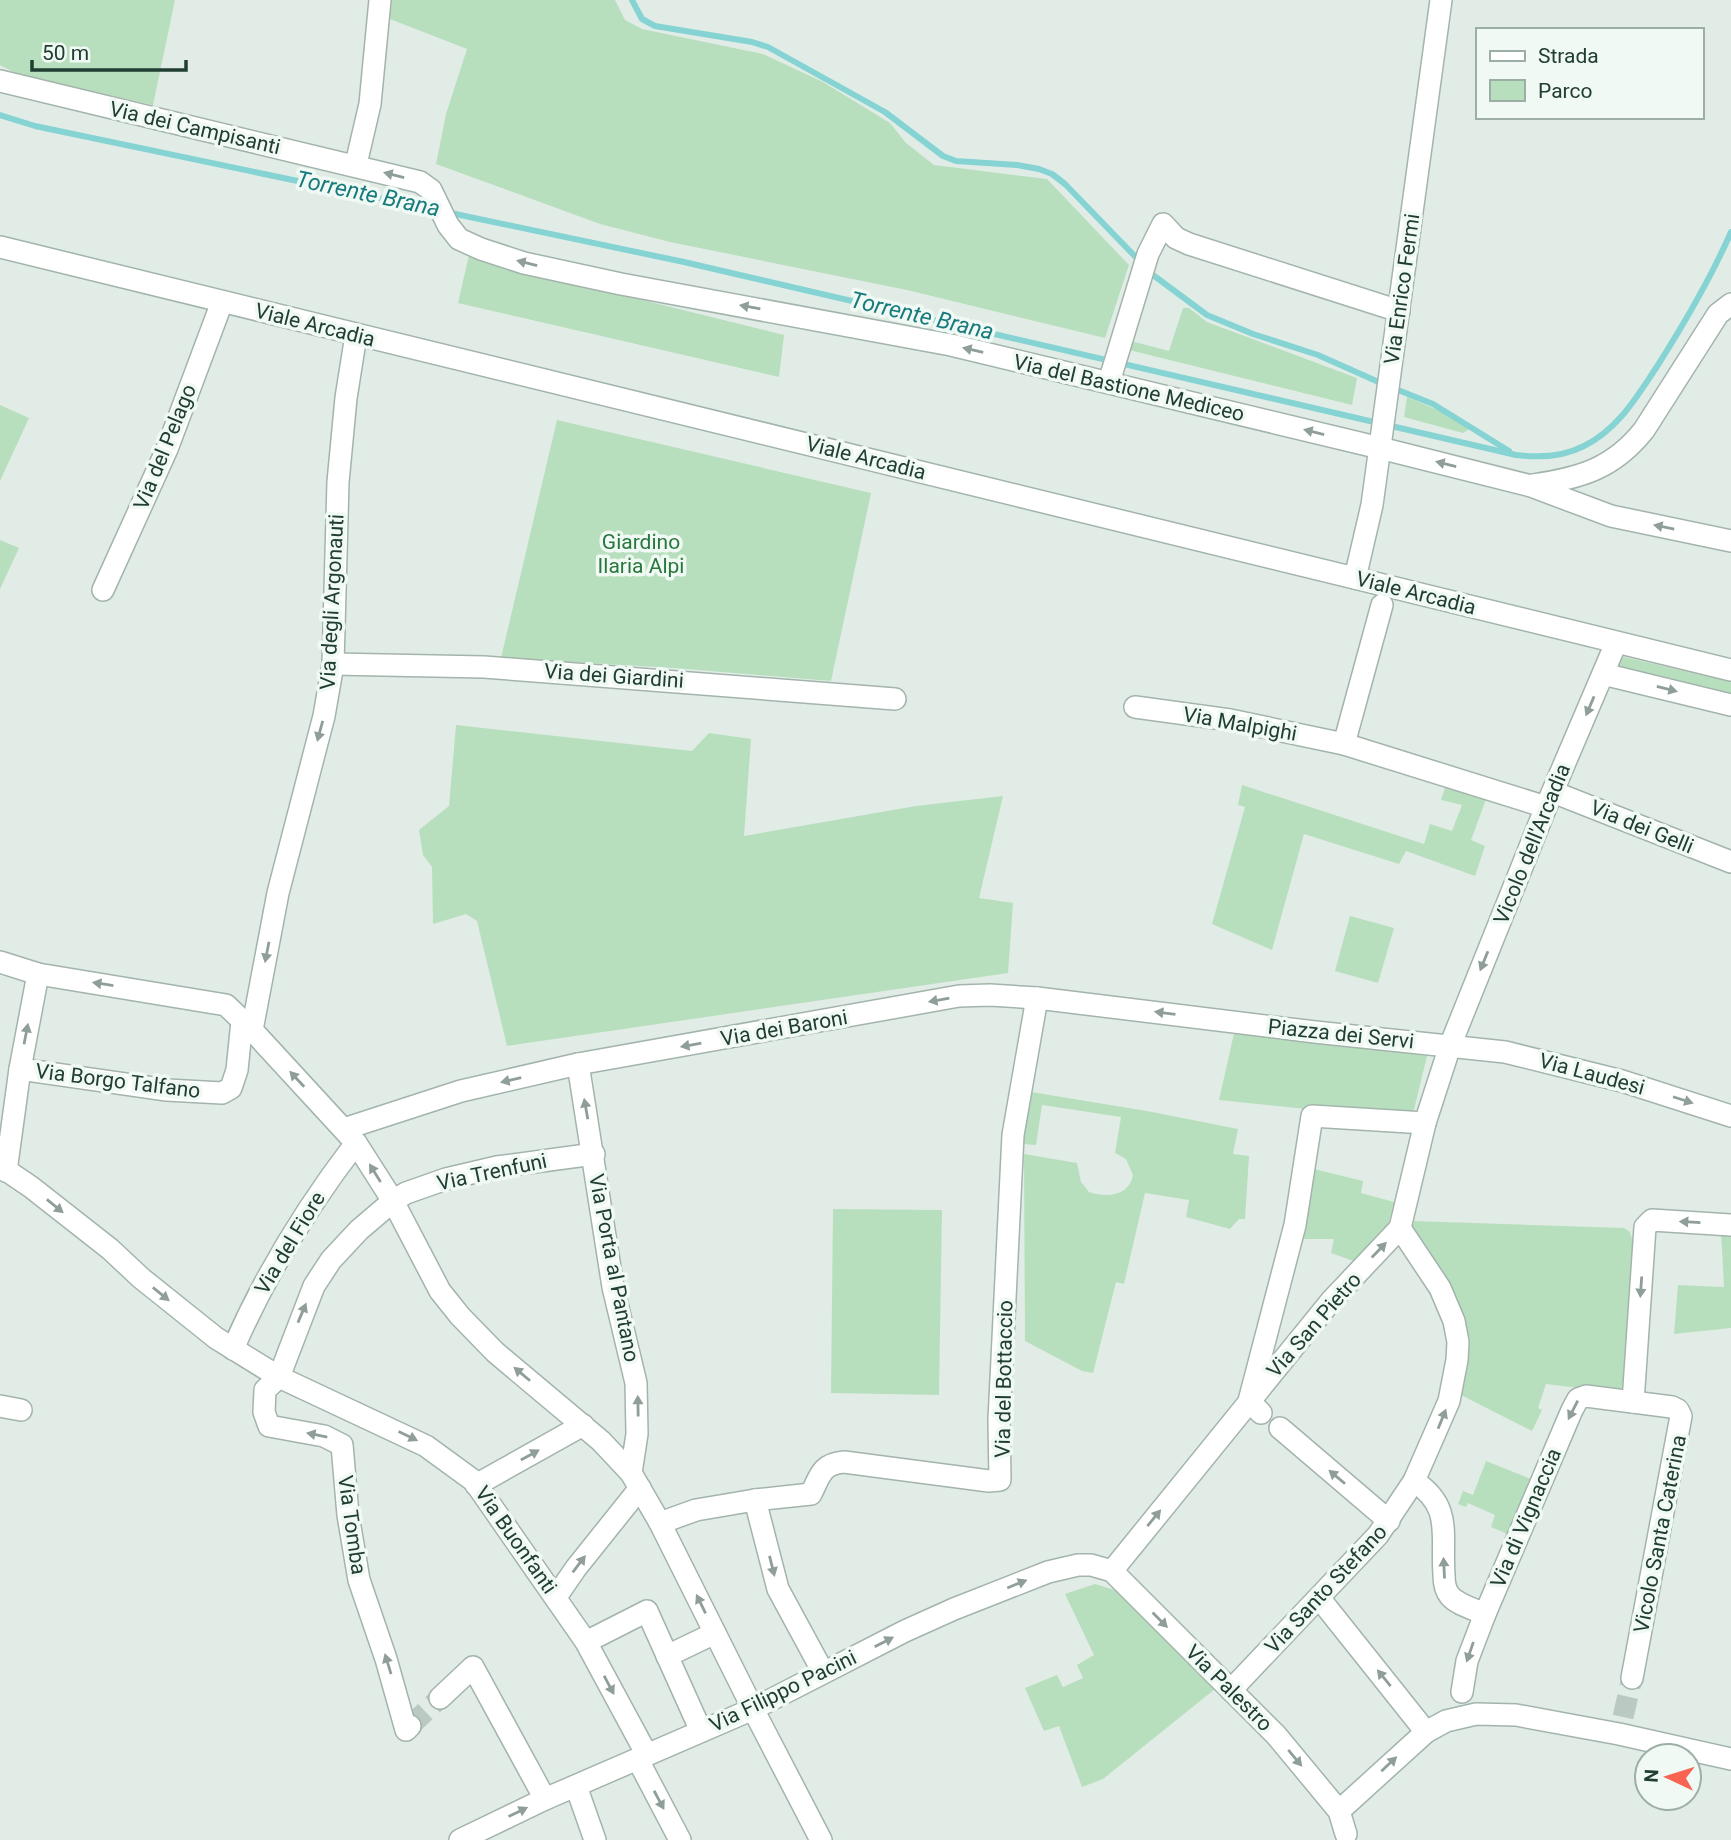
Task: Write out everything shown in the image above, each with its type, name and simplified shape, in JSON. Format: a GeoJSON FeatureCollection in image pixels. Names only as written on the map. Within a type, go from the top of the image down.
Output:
{"type":"FeatureCollection","features":[{"type":"Feature","properties":{"kind":"street"},"geometry":{"type":"LineString","coordinates":[[356,164],[370,104],[380,0]]}},
{"type":"Feature","properties":{"kind":"street","name":"Via Enrico Fermi"},"geometry":{"type":"LineString","coordinates":[[1355,578],[1370,522],[1441,0]]}},
{"type":"Feature","properties":{"kind":"street","name":"Via dei Campisanti"},"geometry":{"type":"LineString","coordinates":[[0,81],[356,164],[420,182],[431,190],[448,225]]}},
{"type":"Feature","properties":{"kind":"street"},"geometry":{"type":"LineString","coordinates":[[1111,377],[1148,254],[1163,224],[1171,234],[1189,244],[1399,312]]}},
{"type":"Feature","properties":{"kind":"street","name":"Via del Bastione Mediceo"},"geometry":{"type":"LineString","coordinates":[[448,225],[465,242],[524,263],[621,284],[1111,377],[1381,443],[1531,486],[1611,516],[1731,541]]}},
{"type":"Feature","properties":{"kind":"street","name":"Viale Arcadia"},"geometry":{"type":"LineString","coordinates":[[0,247],[1731,670]]}},
{"type":"Feature","properties":{"kind":"street","name":"Via del Pelago"},"geometry":{"type":"LineString","coordinates":[[103,590],[167,449],[222,302]]}},
{"type":"Feature","properties":{"kind":"street"},"geometry":{"type":"LineString","coordinates":[[1531,486],[1583,476],[1607,464],[1630,446],[1644,430],[1718,314],[1731,304]]}},
{"type":"Feature","properties":{"kind":"street","name":"Via degli Argonauti"},"geometry":{"type":"LineString","coordinates":[[247,1026],[278,892],[324,716],[333,664],[338,482],[346,398],[356,335]]}},
{"type":"Feature","properties":{"kind":"street"},"geometry":{"type":"LineString","coordinates":[[1344,744],[1382,605]]}},
{"type":"Feature","properties":{"kind":"street","name":"Vicolo dell'Arcadia"},"geometry":{"type":"LineString","coordinates":[[1450,1046],[1616,643]]}},
{"type":"Feature","properties":{"kind":"street","name":"Via dei Giardini"},"geometry":{"type":"LineString","coordinates":[[333,664],[484,667],[895,699]]}},
{"type":"Feature","properties":{"kind":"street"},"geometry":{"type":"LineString","coordinates":[[1603,674],[1731,705]]}},
{"type":"Feature","properties":{"kind":"street","name":"Via Malpighi"},"geometry":{"type":"LineString","coordinates":[[1135,707],[1230,720],[1344,744],[1550,799]]}},
{"type":"Feature","properties":{"kind":"street","name":"Via dei Gelli"},"geometry":{"type":"LineString","coordinates":[[1550,799],[1731,862]]}},
{"type":"Feature","properties":{"kind":"street"},"geometry":{"type":"LineString","coordinates":[[0,962],[38,974],[226,1005],[350,1136],[393,1201],[427,1270],[449,1303],[495,1352],[621,1460],[660,1523],[752,1709],[821,1840]]}},
{"type":"Feature","properties":{"kind":"street"},"geometry":{"type":"LineString","coordinates":[[3,1169],[38,974]]}},
{"type":"Feature","properties":{"kind":"street","name":"Via dei Baroni"},"geometry":{"type":"LineString","coordinates":[[350,1136],[461,1091],[578,1064],[959,996],[1037,998],[1233,1022]]}},
{"type":"Feature","properties":{"kind":"street","name":"Via del Bottaccio"},"geometry":{"type":"LineString","coordinates":[[660,1523],[696,1510],[811,1494],[823,1470],[831,1463],[844,1462],[1000,1480],[999,1420],[1013,1135],[1037,998]]}},
{"type":"Feature","properties":{"kind":"street","name":"Piazza dei Servi"},"geometry":{"type":"LineString","coordinates":[[1233,1022],[1450,1046]]}},
{"type":"Feature","properties":{"kind":"street","name":"Via Borgo Talfano"},"geometry":{"type":"LineString","coordinates":[[19,1069],[167,1090],[222,1093],[231,1088],[247,1026]]}},
{"type":"Feature","properties":{"kind":"street"},"geometry":{"type":"LineString","coordinates":[[1401,1228],[1425,1123],[1450,1046]]}},
{"type":"Feature","properties":{"kind":"street","name":"Via Laudesi"},"geometry":{"type":"LineString","coordinates":[[1450,1046],[1505,1052],[1549,1062],[1622,1081],[1731,1116]]}},
{"type":"Feature","properties":{"kind":"street","name":"Via Porta al Pantano"},"geometry":{"type":"LineString","coordinates":[[578,1064],[613,1287],[636,1383],[635,1481]]}},
{"type":"Feature","properties":{"kind":"street"},"geometry":{"type":"LineString","coordinates":[[1255,1407],[1295,1225],[1312,1116],[1425,1123]]}},
{"type":"Feature","properties":{"kind":"street","name":"Via del Fiore"},"geometry":{"type":"LineString","coordinates":[[233,1349],[249,1312],[350,1136]]}},
{"type":"Feature","properties":{"kind":"street","name":"Via Trenfuni"},"geometry":{"type":"LineString","coordinates":[[279,1377],[314,1286],[344,1245],[393,1201],[407,1193],[446,1180],[497,1167],[594,1154]]}},
{"type":"Feature","properties":{"kind":"street","name":"Via Buonfanti"},"geometry":{"type":"LineString","coordinates":[[3,1169],[32,1187],[216,1338],[279,1377],[426,1446],[467,1475],[477,1485],[586,1642],[680,1840]]}},
{"type":"Feature","properties":{"kind":"street"},"geometry":{"type":"LineString","coordinates":[[1633,1402],[1645,1227],[1650,1221],[1731,1224]]}},
{"type":"Feature","properties":{"kind":"street","name":"Via San Pietro"},"geometry":{"type":"LineString","coordinates":[[1112,1571],[1255,1407],[1331,1301],[1401,1228]]}},
{"type":"Feature","properties":{"kind":"street","name":"Via Santo Stefano"},"geometry":{"type":"LineString","coordinates":[[1231,1690],[1320,1599],[1389,1521],[1414,1481],[1449,1401],[1457,1360],[1458,1342],[1454,1321],[1440,1288],[1401,1228]]}},
{"type":"Feature","properties":{"kind":"street","name":"Via Tomba"},"geometry":{"type":"LineString","coordinates":[[279,1377],[265,1390],[264,1412],[269,1426],[324,1436],[339,1442],[343,1448],[348,1515],[359,1580],[408,1728]]}},
{"type":"Feature","properties":{"kind":"street","name":"Via di Vignaccia"},"geometry":{"type":"LineString","coordinates":[[1462,1703],[1467,1661],[1576,1402],[1582,1397],[1590,1396],[1633,1402]]}},
{"type":"Feature","properties":{"kind":"street","name":"Vicolo Santa Caterina"},"geometry":{"type":"LineString","coordinates":[[1632,1678],[1681,1420],[1680,1412],[1675,1408],[1633,1402]]}},
{"type":"Feature","properties":{"kind":"street"},"geometry":{"type":"LineString","coordinates":[[0,1406],[21,1410]]}},
{"type":"Feature","properties":{"kind":"street"},"geometry":{"type":"LineString","coordinates":[[477,1485],[578,1422]]}},
{"type":"Feature","properties":{"kind":"street"},"geometry":{"type":"LineString","coordinates":[[1280,1428],[1389,1521]]}},
{"type":"Feature","properties":{"kind":"street"},"geometry":{"type":"LineString","coordinates":[[556,1597],[605,1531],[635,1481]]}},
{"type":"Feature","properties":{"kind":"street"},"geometry":{"type":"LineString","coordinates":[[1414,1481],[1429,1491],[1438,1505],[1442,1522],[1444,1581],[1448,1593],[1455,1600],[1485,1614]]}},
{"type":"Feature","properties":{"kind":"street"},"geometry":{"type":"LineString","coordinates":[[755,1500],[778,1589],[823,1672]]}},
{"type":"Feature","properties":{"kind":"street","name":"Via Filippo Pacini"},"geometry":{"type":"LineString","coordinates":[[460,1840],[545,1799],[752,1709],[905,1630],[1048,1572],[1078,1565],[1091,1565],[1112,1571]]}},
{"type":"Feature","properties":{"kind":"street","name":"Via Palestro"},"geometry":{"type":"LineString","coordinates":[[1112,1571],[1276,1735],[1339,1811]]}},
{"type":"Feature","properties":{"kind":"street"},"geometry":{"type":"LineString","coordinates":[[1320,1599],[1426,1732]]}},
{"type":"Feature","properties":{"kind":"street"},"geometry":{"type":"LineString","coordinates":[[586,1642],[647,1611],[701,1731]]}},
{"type":"Feature","properties":{"kind":"street"},"geometry":{"type":"LineString","coordinates":[[667,1656],[715,1633]]}},
{"type":"Feature","properties":{"kind":"street"},"geometry":{"type":"LineString","coordinates":[[440,1698],[473,1667],[545,1799]]}},
{"type":"Feature","properties":{"kind":"street"},"geometry":{"type":"LineString","coordinates":[[1346,1834],[1339,1811],[1462,1703],[1496,1713],[1621,1726],[1731,1759]]}},
{"type":"Feature","properties":{"kind":"street"},"geometry":{"type":"LineString","coordinates":[[576,1786],[595,1840]]}},
{"type":"Feature","properties":{"kind":"green space"},"geometry":{"type":"Polygon","coordinates":[[[0,0],[175,0],[153,105],[19,75],[0,65],[0,0]]]}},
{"type":"Feature","properties":{"kind":"green space"},"geometry":{"type":"Polygon","coordinates":[[[392,0],[615,0],[625,20],[642,29],[763,54],[823,82],[890,123],[906,143],[934,165],[1047,179],[1129,265],[1105,338],[907,290],[670,242],[600,224],[436,164],[446,114],[467,49],[390,19],[392,0]]]}},
{"type":"Feature","properties":{"kind":"green space"},"geometry":{"type":"Polygon","coordinates":[[[470,251],[517,269],[784,335],[779,377],[458,303],[470,251]]]}},
{"type":"Feature","properties":{"kind":"green space"},"geometry":{"type":"Polygon","coordinates":[[[1183,308],[1189,308],[1207,322],[1357,378],[1352,405],[1129,350],[1131,341],[1169,351],[1183,308]]]}},
{"type":"Feature","properties":{"kind":"green space"},"geometry":{"type":"Polygon","coordinates":[[[1407,397],[1440,411],[1469,429],[1463,433],[1404,417],[1407,397]]]}},
{"type":"Feature","properties":{"kind":"green space"},"geometry":{"type":"Polygon","coordinates":[[[0,405],[29,418],[0,481],[0,405]]]}},
{"type":"Feature","properties":{"kind":"green space","name":"Giardino Ilaria Alpi"},"geometry":{"type":"Polygon","coordinates":[[[557,420],[871,493],[831,681],[501,658],[557,420]]]}},
{"type":"Feature","properties":{"kind":"green space"},"geometry":{"type":"Polygon","coordinates":[[[0,540],[19,548],[0,589],[0,540]]]}},
{"type":"Feature","properties":{"kind":"green space"},"geometry":{"type":"Polygon","coordinates":[[[1619,658],[1731,682],[1731,697],[1610,668],[1619,658]]]}},
{"type":"Feature","properties":{"kind":"green space"},"geometry":{"type":"Polygon","coordinates":[[[456,725],[692,751],[709,733],[751,739],[744,836],[916,806],[1003,796],[979,898],[1013,903],[1008,973],[507,1046],[477,921],[466,914],[433,924],[432,867],[423,855],[419,830],[449,806],[456,725]]]}},
{"type":"Feature","properties":{"kind":"green space"},"geometry":{"type":"Polygon","coordinates":[[[1447,781],[1488,794],[1471,840],[1485,846],[1475,876],[1406,851],[1399,864],[1304,834],[1272,950],[1212,924],[1245,807],[1238,805],[1242,785],[1424,844],[1430,824],[1452,831],[1462,805],[1441,800],[1447,781]]]}},
{"type":"Feature","properties":{"kind":"green space"},"geometry":{"type":"Polygon","coordinates":[[[1350,916],[1394,928],[1378,983],[1335,971],[1350,916]]]}},
{"type":"Feature","properties":{"kind":"green space"},"geometry":{"type":"Polygon","coordinates":[[[1235,1029],[1427,1056],[1413,1114],[1315,1110],[1219,1100],[1235,1029]]]}},
{"type":"Feature","properties":{"kind":"green space"},"geometry":{"type":"Polygon","coordinates":[[[1025,1091],[1238,1129],[1233,1154],[1249,1156],[1245,1219],[1239,1219],[1230,1229],[1186,1217],[1189,1200],[1145,1193],[1124,1284],[1116,1282],[1093,1373],[1082,1371],[1025,1341],[1024,1154],[1077,1163],[1081,1182],[1089,1192],[1116,1194],[1127,1187],[1133,1175],[1126,1159],[1115,1153],[1121,1117],[1042,1105],[1036,1145],[1024,1144],[1025,1091]]]}},
{"type":"Feature","properties":{"kind":"green space"},"geometry":{"type":"Polygon","coordinates":[[[1310,1168],[1363,1181],[1361,1193],[1394,1202],[1387,1229],[1359,1263],[1331,1253],[1334,1239],[1296,1239],[1310,1168]]]}},
{"type":"Feature","properties":{"kind":"green space"},"geometry":{"type":"Polygon","coordinates":[[[833,1209],[942,1210],[939,1395],[831,1393],[833,1209]]]}},
{"type":"Feature","properties":{"kind":"green space"},"geometry":{"type":"Polygon","coordinates":[[[1414,1221],[1624,1228],[1630,1232],[1634,1245],[1627,1394],[1546,1384],[1538,1408],[1542,1410],[1532,1431],[1461,1395],[1469,1359],[1467,1329],[1412,1230],[1414,1221]]]}},
{"type":"Feature","properties":{"kind":"green space"},"geometry":{"type":"Polygon","coordinates":[[[1721,1230],[1731,1230],[1731,1328],[1674,1334],[1678,1285],[1724,1287],[1721,1230]]]}},
{"type":"Feature","properties":{"kind":"green space"},"geometry":{"type":"Polygon","coordinates":[[[1486,1461],[1536,1481],[1512,1536],[1491,1527],[1495,1515],[1468,1503],[1466,1507],[1458,1504],[1463,1491],[1473,1495],[1486,1461]]]}},
{"type":"Feature","properties":{"kind":"green space"},"geometry":{"type":"Polygon","coordinates":[[[1095,1584],[1118,1591],[1215,1689],[1103,1779],[1082,1787],[1059,1726],[1044,1731],[1025,1688],[1057,1675],[1063,1687],[1083,1678],[1077,1665],[1094,1655],[1065,1594],[1095,1584]]]}},
{"type":"Feature","properties":{"kind":"waterway"},"geometry":{"type":"LineString","coordinates":[[632,0],[642,19],[655,26],[768,47],[885,112],[943,156],[956,161],[1017,165],[1052,174],[1065,184],[1153,275],[1207,315],[1253,334],[1318,355],[1383,384]]}},
{"type":"Feature","properties":{"kind":"waterway","name":"Torrente Brana"},"geometry":{"type":"LineString","coordinates":[[0,115],[35,126],[436,210]]}},
{"type":"Feature","properties":{"kind":"waterway","name":"Torrente Brana"},"geometry":{"type":"LineString","coordinates":[[446,212],[684,262],[1516,455],[1534,456],[1551,456],[1576,450],[1607,431],[1625,412],[1686,318],[1731,232]]}},
{"type":"Feature","properties":{"kind":"waterway"},"geometry":{"type":"LineString","coordinates":[[1393,388],[1433,404],[1509,451]]}},
{"type":"Feature","properties":{"kind":"tunnel"},"geometry":{"type":"LineString","coordinates":[[1623,1717],[1632,1678]]}},
{"type":"Feature","properties":{"kind":"tunnel"},"geometry":{"type":"LineString","coordinates":[[410,1726],[440,1698]]}}]}
